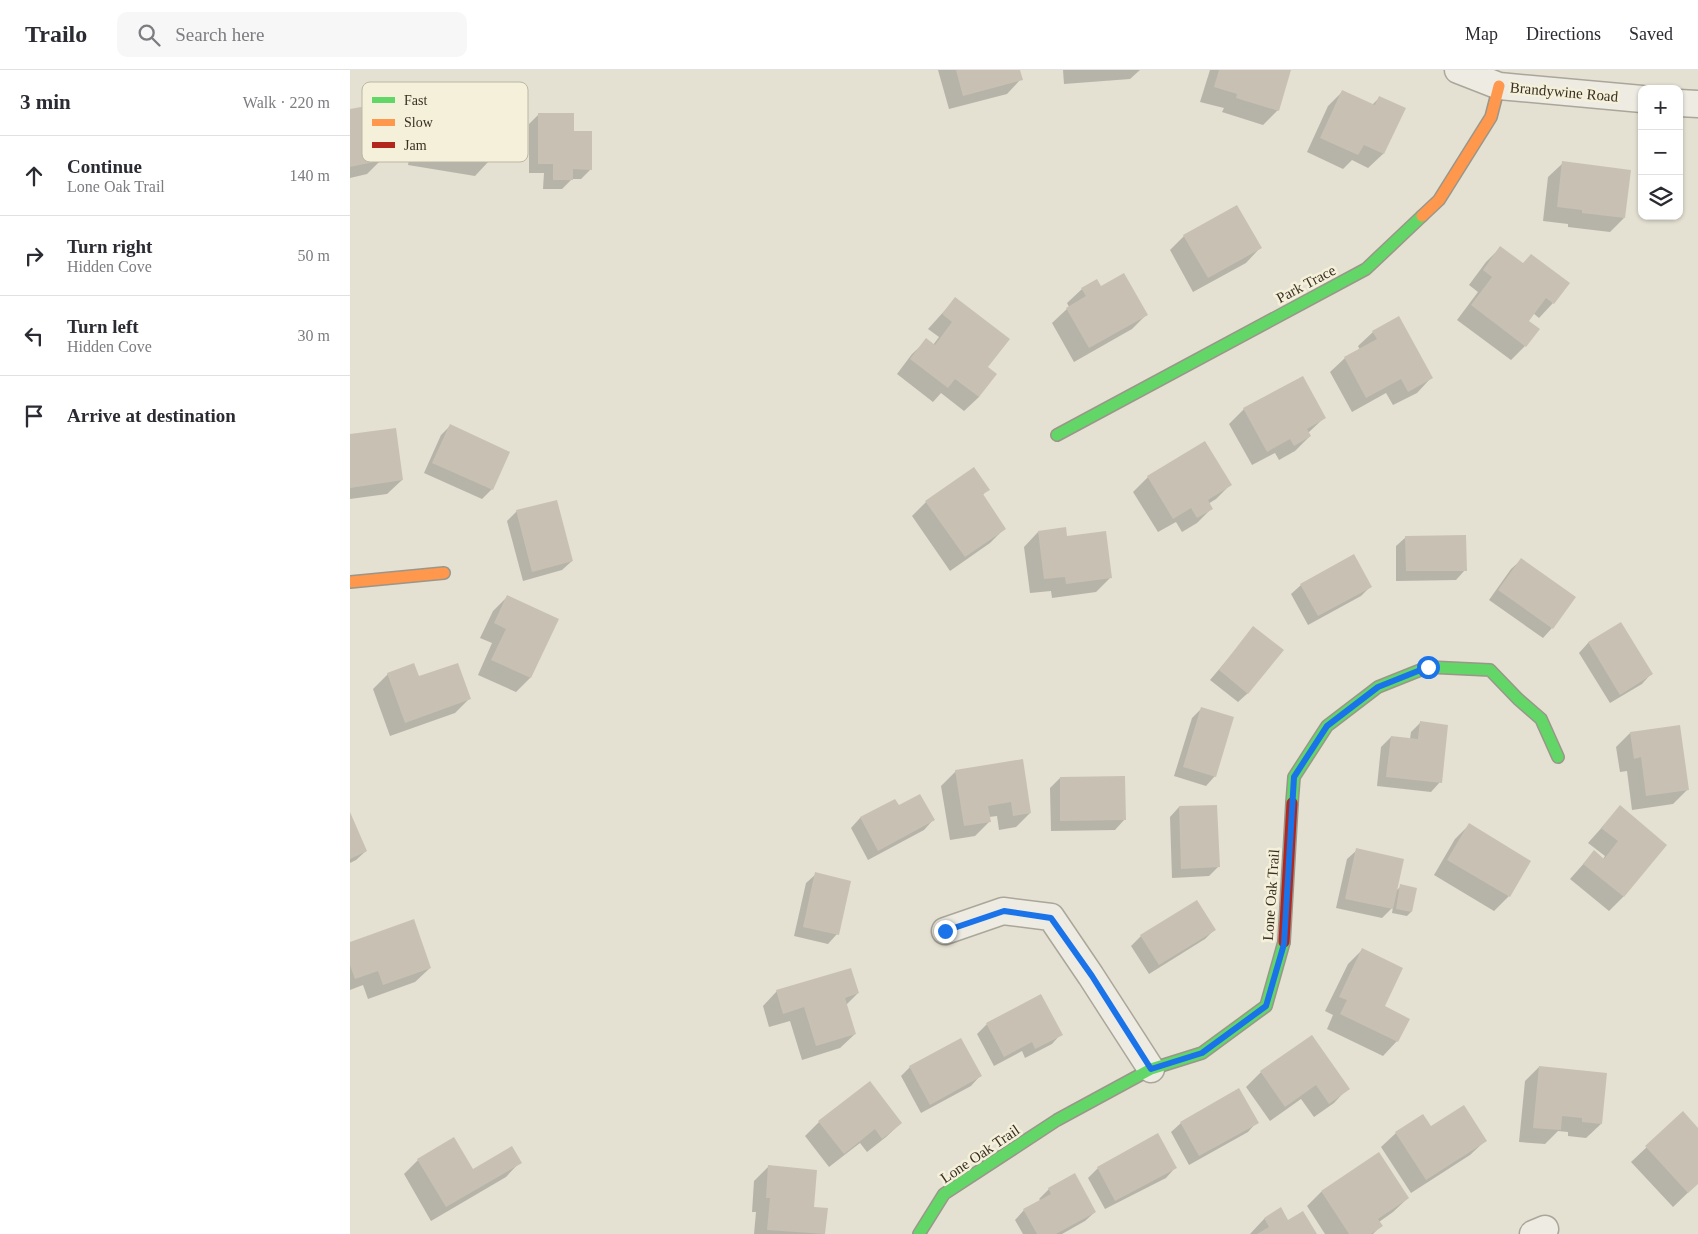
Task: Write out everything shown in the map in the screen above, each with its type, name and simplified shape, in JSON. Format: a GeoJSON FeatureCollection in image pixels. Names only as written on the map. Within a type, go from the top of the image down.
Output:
{"type":"FeatureCollection","features":[{"type":"Feature","properties":{"kind":"street","name":"Brandywine Road"},"geometry":{"type":"LineString","coordinates":[[1458,70],[1499,86],[1638,99]]}},
{"type":"Feature","properties":{"kind":"street","name":"Park Trace"},"geometry":{"type":"LineString","coordinates":[[1057,435],[1366,269],[1439,200],[1491,117],[1499,86]]}},
{"type":"Feature","properties":{"kind":"street"},"geometry":{"type":"LineString","coordinates":[[1683,103],[1698,104]]}},
{"type":"Feature","properties":{"kind":"street"},"geometry":{"type":"LineString","coordinates":[[350,582],[444,573]]}},
{"type":"Feature","properties":{"kind":"street","name":"Lone Oak Trail"},"geometry":{"type":"LineString","coordinates":[[919,1234],[944,1194],[1057,1120],[1151,1069],[1202,1053],[1266,1006],[1284,944],[1294,777],[1327,726],[1378,687],[1428,667],[1490,670],[1518,699],[1540,718],[1558,758]]}},
{"type":"Feature","properties":{"kind":"street"},"geometry":{"type":"LineString","coordinates":[[945,931],[1004,911],[1051,918],[1092,976],[1151,1069]]}},
{"type":"Feature","properties":{"kind":"building"},"geometry":{"type":"Polygon","coordinates":[[[956,70],[1020,70],[1023,80],[963,96],[956,70]]]}},
{"type":"Feature","properties":{"kind":"building"},"geometry":{"type":"Polygon","coordinates":[[[1219,70],[1291,70],[1279,111],[1236,98],[1237,94],[1214,87],[1219,70]]]}},
{"type":"Feature","properties":{"kind":"building"},"geometry":{"type":"Polygon","coordinates":[[[1342,90],[1375,105],[1379,96],[1406,108],[1384,154],[1364,145],[1358,155],[1320,138],[1342,90]]]}},
{"type":"Feature","properties":{"kind":"building"},"geometry":{"type":"Polygon","coordinates":[[[362,107],[362,162],[374,162],[350,167],[350,109],[362,107]]]}},
{"type":"Feature","properties":{"kind":"building"},"geometry":{"type":"Polygon","coordinates":[[[538,113],[574,113],[574,131],[592,131],[592,170],[573,169],[573,180],[553,180],[553,164],[538,164],[538,113]]]}},
{"type":"Feature","properties":{"kind":"building"},"geometry":{"type":"Polygon","coordinates":[[[1562,161],[1631,170],[1625,218],[1582,213],[1582,210],[1557,207],[1562,161]]]}},
{"type":"Feature","properties":{"kind":"building"},"geometry":{"type":"Polygon","coordinates":[[[1237,205],[1262,248],[1208,278],[1183,235],[1237,205]]]}},
{"type":"Feature","properties":{"kind":"building"},"geometry":{"type":"Polygon","coordinates":[[[1500,246],[1523,263],[1531,254],[1570,283],[1554,304],[1546,298],[1529,321],[1540,329],[1526,347],[1471,305],[1492,277],[1483,270],[1500,246]]]}},
{"type":"Feature","properties":{"kind":"building"},"geometry":{"type":"Polygon","coordinates":[[[1124,273],[1148,315],[1089,348],[1066,308],[1086,296],[1081,288],[1097,279],[1101,286],[1124,273]]]}},
{"type":"Feature","properties":{"kind":"building"},"geometry":{"type":"Polygon","coordinates":[[[955,297],[1010,339],[988,367],[997,374],[979,397],[955,379],[948,388],[910,359],[926,338],[935,345],[952,322],[942,314],[955,297]]]}},
{"type":"Feature","properties":{"kind":"building"},"geometry":{"type":"Polygon","coordinates":[[[1399,316],[1433,378],[1408,392],[1401,379],[1366,398],[1344,357],[1377,339],[1372,331],[1399,316]]]}},
{"type":"Feature","properties":{"kind":"building"},"geometry":{"type":"Polygon","coordinates":[[[1303,376],[1326,418],[1307,429],[1311,436],[1294,446],[1290,439],[1267,452],[1243,408],[1303,376]]]}},
{"type":"Feature","properties":{"kind":"building"},"geometry":{"type":"Polygon","coordinates":[[[450,424],[510,452],[493,490],[432,463],[450,424]]]}},
{"type":"Feature","properties":{"kind":"building"},"geometry":{"type":"Polygon","coordinates":[[[396,428],[403,480],[350,488],[350,434],[396,428]]]}},
{"type":"Feature","properties":{"kind":"building"},"geometry":{"type":"Polygon","coordinates":[[[1205,441],[1232,485],[1208,500],[1213,509],[1197,518],[1191,508],[1173,519],[1147,476],[1205,441]]]}},
{"type":"Feature","properties":{"kind":"building"},"geometry":{"type":"Polygon","coordinates":[[[974,467],[990,490],[983,494],[1006,529],[965,557],[925,501],[974,467]]]}},
{"type":"Feature","properties":{"kind":"building"},"geometry":{"type":"Polygon","coordinates":[[[557,500],[573,561],[532,572],[516,510],[557,500]]]}},
{"type":"Feature","properties":{"kind":"building"},"geometry":{"type":"Polygon","coordinates":[[[1066,527],[1067,536],[1106,531],[1112,578],[1066,584],[1065,577],[1044,579],[1038,531],[1066,527]]]}},
{"type":"Feature","properties":{"kind":"building"},"geometry":{"type":"Polygon","coordinates":[[[1466,535],[1467,571],[1406,571],[1405,536],[1466,535]]]}},
{"type":"Feature","properties":{"kind":"building"},"geometry":{"type":"Polygon","coordinates":[[[1354,554],[1372,587],[1318,616],[1300,584],[1354,554]]]}},
{"type":"Feature","properties":{"kind":"building"},"geometry":{"type":"Polygon","coordinates":[[[1521,558],[1576,597],[1553,629],[1498,590],[1521,558]]]}},
{"type":"Feature","properties":{"kind":"building"},"geometry":{"type":"Polygon","coordinates":[[[507,595],[559,619],[531,678],[491,660],[506,629],[494,623],[507,595]]]}},
{"type":"Feature","properties":{"kind":"building"},"geometry":{"type":"Polygon","coordinates":[[[1621,622],[1653,674],[1620,695],[1588,642],[1621,622]]]}},
{"type":"Feature","properties":{"kind":"building"},"geometry":{"type":"Polygon","coordinates":[[[1253,626],[1284,650],[1248,694],[1219,670],[1253,626]]]}},
{"type":"Feature","properties":{"kind":"building"},"geometry":{"type":"Polygon","coordinates":[[[414,663],[419,676],[458,663],[471,699],[405,723],[387,673],[414,663]]]}},
{"type":"Feature","properties":{"kind":"building"},"geometry":{"type":"Polygon","coordinates":[[[1201,707],[1234,717],[1216,777],[1183,767],[1201,707]]]}},
{"type":"Feature","properties":{"kind":"building"},"geometry":{"type":"Polygon","coordinates":[[[1420,721],[1448,725],[1442,783],[1386,777],[1391,736],[1418,739],[1420,721]]]}},
{"type":"Feature","properties":{"kind":"building"},"geometry":{"type":"Polygon","coordinates":[[[1680,725],[1689,790],[1646,796],[1641,757],[1634,759],[1630,732],[1680,725]]]}},
{"type":"Feature","properties":{"kind":"building"},"geometry":{"type":"Polygon","coordinates":[[[1023,759],[1031,813],[1013,816],[1011,802],[988,806],[991,822],[964,826],[955,770],[1023,759]]]}},
{"type":"Feature","properties":{"kind":"building"},"geometry":{"type":"Polygon","coordinates":[[[1125,776],[1126,820],[1060,821],[1060,777],[1125,776]]]}},
{"type":"Feature","properties":{"kind":"building"},"geometry":{"type":"Polygon","coordinates":[[[920,794],[935,820],[878,851],[860,817],[895,799],[899,805],[920,794]]]}},
{"type":"Feature","properties":{"kind":"building"},"geometry":{"type":"Polygon","coordinates":[[[1217,805],[1220,867],[1181,869],[1179,806],[1217,805]]]}},
{"type":"Feature","properties":{"kind":"building"},"geometry":{"type":"Polygon","coordinates":[[[1620,805],[1667,845],[1624,897],[1583,864],[1594,850],[1604,859],[1618,841],[1601,828],[1620,805]]]}},
{"type":"Feature","properties":{"kind":"building"},"geometry":{"type":"Polygon","coordinates":[[[350,812],[367,851],[350,859],[350,812]]]}},
{"type":"Feature","properties":{"kind":"building"},"geometry":{"type":"Polygon","coordinates":[[[1469,823],[1531,861],[1510,897],[1447,860],[1469,823]]]}},
{"type":"Feature","properties":{"kind":"building"},"geometry":{"type":"Polygon","coordinates":[[[1356,848],[1404,859],[1393,909],[1345,899],[1356,848]]]}},
{"type":"Feature","properties":{"kind":"building"},"geometry":{"type":"Polygon","coordinates":[[[815,872],[851,881],[839,935],[803,927],[815,872]]]}},
{"type":"Feature","properties":{"kind":"building"},"geometry":{"type":"Polygon","coordinates":[[[1400,884],[1417,888],[1412,912],[1396,909],[1400,884]]]}},
{"type":"Feature","properties":{"kind":"building"},"geometry":{"type":"Polygon","coordinates":[[[1197,900],[1216,930],[1159,965],[1140,935],[1197,900]]]}},
{"type":"Feature","properties":{"kind":"building"},"geometry":{"type":"Polygon","coordinates":[[[414,919],[431,968],[383,985],[378,971],[355,979],[350,965],[350,942],[414,919]]]}},
{"type":"Feature","properties":{"kind":"building"},"geometry":{"type":"Polygon","coordinates":[[[1362,948],[1403,968],[1385,1006],[1410,1019],[1398,1042],[1340,1014],[1347,1000],[1339,997],[1362,948]]]}},
{"type":"Feature","properties":{"kind":"building"},"geometry":{"type":"Polygon","coordinates":[[[851,968],[859,993],[845,998],[856,1034],[816,1046],[804,1007],[783,1014],[776,990],[851,968]]]}},
{"type":"Feature","properties":{"kind":"building"},"geometry":{"type":"Polygon","coordinates":[[[1041,994],[1063,1035],[1035,1049],[1032,1042],[1004,1057],[986,1023],[1041,994]]]}},
{"type":"Feature","properties":{"kind":"building"},"geometry":{"type":"Polygon","coordinates":[[[1312,1035],[1350,1089],[1329,1104],[1316,1085],[1285,1107],[1260,1071],[1312,1035]]]}},
{"type":"Feature","properties":{"kind":"building"},"geometry":{"type":"Polygon","coordinates":[[[961,1038],[982,1076],[930,1105],[909,1066],[961,1038]]]}},
{"type":"Feature","properties":{"kind":"building"},"geometry":{"type":"Polygon","coordinates":[[[1539,1066],[1607,1073],[1602,1124],[1582,1122],[1582,1118],[1562,1116],[1561,1130],[1533,1128],[1539,1066]]]}},
{"type":"Feature","properties":{"kind":"building"},"geometry":{"type":"Polygon","coordinates":[[[870,1081],[902,1123],[882,1139],[875,1129],[844,1154],[818,1121],[870,1081]]]}},
{"type":"Feature","properties":{"kind":"building"},"geometry":{"type":"Polygon","coordinates":[[[1239,1088],[1259,1123],[1199,1156],[1180,1122],[1239,1088]]]}},
{"type":"Feature","properties":{"kind":"building"},"geometry":{"type":"Polygon","coordinates":[[[1464,1105],[1487,1141],[1426,1180],[1395,1132],[1423,1114],[1431,1126],[1464,1105]]]}},
{"type":"Feature","properties":{"kind":"building"},"geometry":{"type":"Polygon","coordinates":[[[1683,1111],[1698,1128],[1698,1184],[1688,1193],[1645,1146],[1683,1111]]]}},
{"type":"Feature","properties":{"kind":"building"},"geometry":{"type":"Polygon","coordinates":[[[1158,1133],[1177,1168],[1115,1201],[1097,1167],[1158,1133]]]}},
{"type":"Feature","properties":{"kind":"building"},"geometry":{"type":"Polygon","coordinates":[[[454,1137],[473,1169],[512,1146],[522,1163],[446,1207],[417,1159],[454,1137]]]}},
{"type":"Feature","properties":{"kind":"building"},"geometry":{"type":"Polygon","coordinates":[[[1379,1152],[1409,1198],[1378,1219],[1383,1226],[1371,1234],[1349,1234],[1321,1191],[1379,1152]]]}},
{"type":"Feature","properties":{"kind":"building"},"geometry":{"type":"Polygon","coordinates":[[[768,1165],[817,1170],[814,1207],[828,1208],[825,1234],[767,1230],[770,1198],[766,1198],[768,1165]]]}},
{"type":"Feature","properties":{"kind":"building"},"geometry":{"type":"Polygon","coordinates":[[[1075,1173],[1096,1212],[1056,1234],[1037,1234],[1023,1209],[1051,1194],[1048,1188],[1075,1173]]]}},
{"type":"Feature","properties":{"kind":"building"},"geometry":{"type":"Polygon","coordinates":[[[1281,1207],[1288,1220],[1303,1211],[1317,1234],[1257,1234],[1269,1227],[1264,1218],[1281,1207]]]}},
{"type":"Feature","properties":{"kind":"traffic: fast"},"geometry":{"type":"LineString","coordinates":[[1057,435],[1366,269],[1422,216]]}},
{"type":"Feature","properties":{"kind":"traffic: fast"},"geometry":{"type":"LineString","coordinates":[[1292,803],[1294,777],[1327,726],[1378,687],[1428,667],[1490,670],[1518,699],[1541,719],[1558,757]]}},
{"type":"Feature","properties":{"kind":"traffic: fast"},"geometry":{"type":"LineString","coordinates":[[919,1234],[944,1194],[1057,1120],[1151,1069],[1202,1053],[1266,1006],[1284,942]]}},
{"type":"Feature","properties":{"kind":"traffic: slow"},"geometry":{"type":"LineString","coordinates":[[1422,216],[1439,200],[1491,117],[1499,86]]}},
{"type":"Feature","properties":{"kind":"traffic: slow"},"geometry":{"type":"LineString","coordinates":[[350,582],[444,573]]}},
{"type":"Feature","properties":{"kind":"traffic: jam"},"geometry":{"type":"LineString","coordinates":[[1284,942],[1292,803]]}},
{"type":"Feature","properties":{"kind":"route"},"geometry":{"type":"LineString","coordinates":[[945,931],[1004,911],[1051,918],[1092,976],[1151,1069],[1202,1053],[1266,1006],[1284,944],[1294,777],[1327,726],[1378,687],[1428,667]]}}]}
